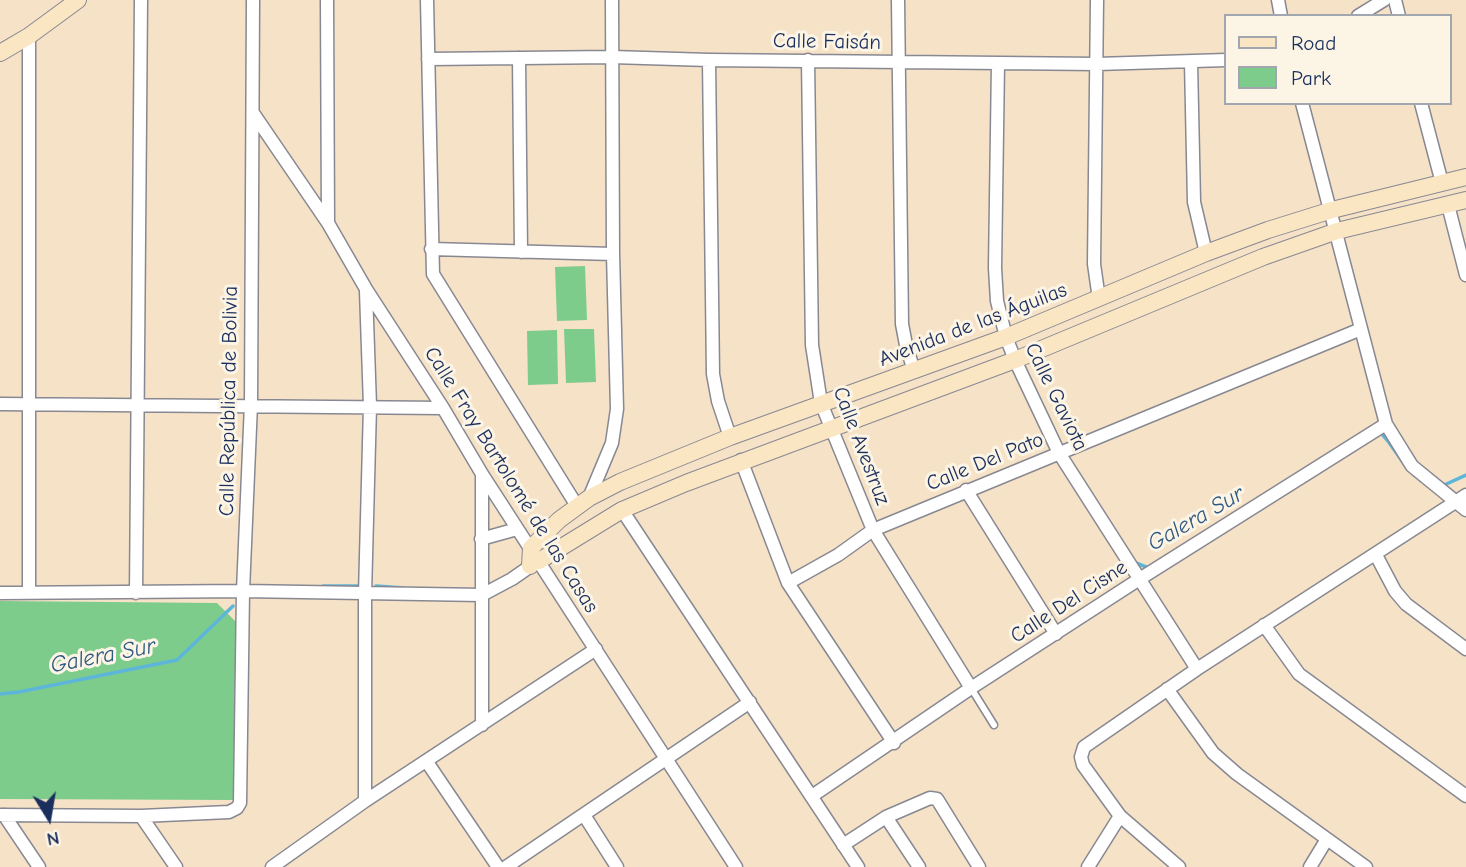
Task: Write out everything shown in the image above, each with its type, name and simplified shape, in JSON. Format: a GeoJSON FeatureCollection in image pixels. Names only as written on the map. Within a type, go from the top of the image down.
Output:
{"type":"FeatureCollection","features":[{"type":"Feature","properties":{"kind":"street"},"geometry":{"type":"LineString","coordinates":[[0,54],[78,0]]}},
{"type":"Feature","properties":{"kind":"street"},"geometry":{"type":"LineString","coordinates":[[136,593],[141,0]]}},
{"type":"Feature","properties":{"kind":"street","name":"Calle República de Bolivia"},"geometry":{"type":"LineString","coordinates":[[141,816],[229,812],[240,803],[243,592],[251,404],[253,0]]}},
{"type":"Feature","properties":{"kind":"street"},"geometry":{"type":"LineString","coordinates":[[327,0],[328,223]]}},
{"type":"Feature","properties":{"kind":"street"},"geometry":{"type":"LineString","coordinates":[[427,0],[432,267],[436,281],[583,502]]}},
{"type":"Feature","properties":{"kind":"street"},"geometry":{"type":"LineString","coordinates":[[583,502],[612,443],[617,409],[613,254],[612,0]]}},
{"type":"Feature","properties":{"kind":"street"},"geometry":{"type":"LineString","coordinates":[[898,0],[902,324],[914,372]]}},
{"type":"Feature","properties":{"kind":"street"},"geometry":{"type":"LineString","coordinates":[[1097,0],[1094,264],[1099,299]]}},
{"type":"Feature","properties":{"kind":"street"},"geometry":{"type":"LineString","coordinates":[[1361,14],[1384,0]]}},
{"type":"Feature","properties":{"kind":"street"},"geometry":{"type":"LineString","coordinates":[[29,36],[29,592]]}},
{"type":"Feature","properties":{"kind":"street","name":"Calle Faisán"},"geometry":{"type":"LineString","coordinates":[[428,59],[612,57],[1097,64],[1224,60]]}},
{"type":"Feature","properties":{"kind":"street"},"geometry":{"type":"LineString","coordinates":[[519,58],[521,252]]}},
{"type":"Feature","properties":{"kind":"street"},"geometry":{"type":"LineString","coordinates":[[709,60],[713,374],[718,401],[730,437]]}},
{"type":"Feature","properties":{"kind":"street","name":"Calle Avestruz"},"geometry":{"type":"LineString","coordinates":[[808,60],[813,345],[821,403],[873,530],[971,688]]}},
{"type":"Feature","properties":{"kind":"street"},"geometry":{"type":"LineString","coordinates":[[1191,62],[1194,202],[1206,253]]}},
{"type":"Feature","properties":{"kind":"street","name":"Calle Gaviota"},"geometry":{"type":"LineString","coordinates":[[998,63],[995,268],[997,302],[1006,337],[1014,360],[1059,453],[1197,669]]}},
{"type":"Feature","properties":{"kind":"street"},"geometry":{"type":"LineString","coordinates":[[1303,105],[1386,424],[1412,466],[1460,498],[1466,510]]}},
{"type":"Feature","properties":{"kind":"street"},"geometry":{"type":"LineString","coordinates":[[1422,105],[1442,183]]}},
{"type":"Feature","properties":{"kind":"street","name":"Calle Fray Bartolomé de las Casas"},"geometry":{"type":"LineString","coordinates":[[253,113],[328,223],[533,558],[596,649],[736,867]]}},
{"type":"Feature","properties":{"kind":"street","name":"Avenida de las Águilas"},"geometry":{"type":"LineString","coordinates":[[533,558],[583,502],[620,482],[730,437],[1006,337],[1206,253],[1332,210],[1466,177]]}},
{"type":"Feature","properties":{"kind":"street"},"geometry":{"type":"LineString","coordinates":[[0,593],[482,595],[512,579],[533,558],[622,510],[741,460],[1014,360],[1263,257],[1337,231],[1466,200]]}},
{"type":"Feature","properties":{"kind":"street"},"geometry":{"type":"LineString","coordinates":[[1448,205],[1466,275]]}},
{"type":"Feature","properties":{"kind":"street"},"geometry":{"type":"LineString","coordinates":[[432,249],[613,254]]}},
{"type":"Feature","properties":{"kind":"street"},"geometry":{"type":"LineString","coordinates":[[365,801],[365,594],[370,405],[366,289]]}},
{"type":"Feature","properties":{"kind":"street","name":"Calle Del Pato"},"geometry":{"type":"LineString","coordinates":[[788,583],[838,555],[873,530],[1361,330]]}},
{"type":"Feature","properties":{"kind":"street"},"geometry":{"type":"LineString","coordinates":[[0,404],[370,405],[443,408]]}},
{"type":"Feature","properties":{"kind":"street","name":"Calle Del Cisne"},"geometry":{"type":"LineString","coordinates":[[812,796],[894,743],[971,688],[1386,424]]}},
{"type":"Feature","properties":{"kind":"street"},"geometry":{"type":"LineString","coordinates":[[741,460],[788,583],[894,743]]}},
{"type":"Feature","properties":{"kind":"street"},"geometry":{"type":"LineString","coordinates":[[481,474],[482,725]]}},
{"type":"Feature","properties":{"kind":"street"},"geometry":{"type":"LineString","coordinates":[[966,490],[1056,634]]}},
{"type":"Feature","properties":{"kind":"street"},"geometry":{"type":"LineString","coordinates":[[1179,867],[1120,816],[1083,765],[1081,757],[1086,744],[1460,498]]}},
{"type":"Feature","properties":{"kind":"street"},"geometry":{"type":"LineString","coordinates":[[622,510],[858,867]]}},
{"type":"Feature","properties":{"kind":"street"},"geometry":{"type":"LineString","coordinates":[[481,539],[517,529]]}},
{"type":"Feature","properties":{"kind":"street"},"geometry":{"type":"LineString","coordinates":[[1376,555],[1395,591],[1406,604],[1466,649]]}},
{"type":"Feature","properties":{"kind":"street"},"geometry":{"type":"LineString","coordinates":[[1264,625],[1299,674],[1466,796]]}},
{"type":"Feature","properties":{"kind":"street"},"geometry":{"type":"LineString","coordinates":[[272,867],[365,801],[596,649]]}},
{"type":"Feature","properties":{"kind":"street"},"geometry":{"type":"LineString","coordinates":[[1167,689],[1213,752],[1237,774],[1366,867]]}},
{"type":"Feature","properties":{"kind":"street"},"geometry":{"type":"LineString","coordinates":[[506,867],[750,702]]}},
{"type":"Feature","properties":{"kind":"street"},"geometry":{"type":"LineString","coordinates":[[427,762],[498,867]]}},
{"type":"Feature","properties":{"kind":"street"},"geometry":{"type":"LineString","coordinates":[[843,845],[886,817],[928,797],[937,799],[979,867]]}},
{"type":"Feature","properties":{"kind":"street"},"geometry":{"type":"LineString","coordinates":[[2,815],[141,816],[176,867]]}},
{"type":"Feature","properties":{"kind":"street"},"geometry":{"type":"LineString","coordinates":[[2,815],[39,867]]}},
{"type":"Feature","properties":{"kind":"street"},"geometry":{"type":"LineString","coordinates":[[584,816],[617,867]]}},
{"type":"Feature","properties":{"kind":"street"},"geometry":{"type":"LineString","coordinates":[[1088,867],[1120,816]]}},
{"type":"Feature","properties":{"kind":"street"},"geometry":{"type":"LineString","coordinates":[[886,817],[919,867]]}},
{"type":"Feature","properties":{"kind":"street"},"geometry":{"type":"LineString","coordinates":[[1310,867],[1327,839]]}},
{"type":"Feature","properties":{"kind":"lane","name":"Calle Avestruz"},"geometry":{"type":"LineString","coordinates":[[971,688],[994,725]]}},
{"type":"Feature","properties":{"kind":"green space"},"geometry":{"type":"Polygon","coordinates":[[[585,266],[587,320],[557,321],[555,267],[585,266]]]}},
{"type":"Feature","properties":{"kind":"green space"},"geometry":{"type":"Polygon","coordinates":[[[564,329],[594,329],[596,382],[566,383],[564,329]]]}},
{"type":"Feature","properties":{"kind":"green space"},"geometry":{"type":"Polygon","coordinates":[[[557,330],[558,384],[528,385],[527,331],[557,330]]]}},
{"type":"Feature","properties":{"kind":"green space"},"geometry":{"type":"Polygon","coordinates":[[[0,601],[217,603],[239,625],[235,800],[0,799],[0,601]]]}},
{"type":"Feature","properties":{"kind":"waterway","name":"Galera Sur"},"geometry":{"type":"LineString","coordinates":[[1381,433],[1407,468]]}},
{"type":"Feature","properties":{"kind":"waterway","name":"Galera Sur"},"geometry":{"type":"LineString","coordinates":[[1413,474],[1426,484]]}},
{"type":"Feature","properties":{"kind":"waterway","name":"Galera Sur"},"geometry":{"type":"LineString","coordinates":[[1442,486],[1466,475]]}},
{"type":"Feature","properties":{"kind":"waterway","name":"Galera Sur"},"geometry":{"type":"LineString","coordinates":[[1133,562],[1149,568]]}},
{"type":"Feature","properties":{"kind":"waterway","name":"Galera Sur"},"geometry":{"type":"LineString","coordinates":[[323,586],[361,586]]}},
{"type":"Feature","properties":{"kind":"waterway","name":"Galera Sur"},"geometry":{"type":"LineString","coordinates":[[376,586],[404,588]]}},
{"type":"Feature","properties":{"kind":"waterway","name":"Galera Sur"},"geometry":{"type":"LineString","coordinates":[[0,694],[177,660],[233,606]]}}]}
